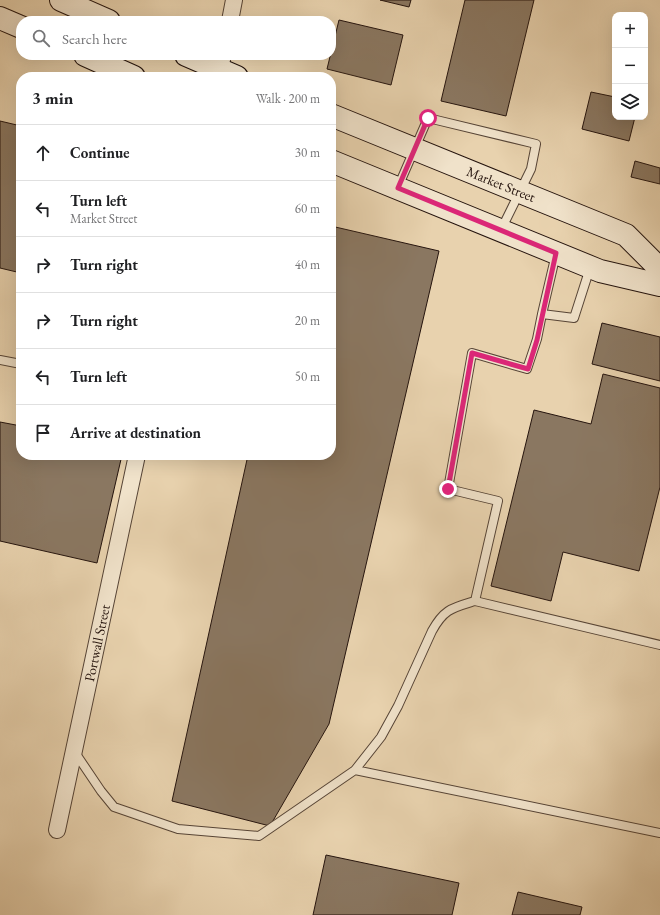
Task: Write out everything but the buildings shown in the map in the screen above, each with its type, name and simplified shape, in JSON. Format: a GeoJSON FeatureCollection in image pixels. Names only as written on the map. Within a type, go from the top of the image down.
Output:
{"type":"FeatureCollection","features":[{"type":"Feature","properties":{"kind":"main road"},"geometry":{"type":"LineString","coordinates":[[61,0],[98,16]]}},
{"type":"Feature","properties":{"kind":"main road"},"geometry":{"type":"LineString","coordinates":[[0,18],[16,25]]}},
{"type":"Feature","properties":{"kind":"main road"},"geometry":{"type":"LineString","coordinates":[[96,60],[123,72]]}},
{"type":"Feature","properties":{"kind":"main road"},"geometry":{"type":"LineString","coordinates":[[199,60],[224,70]]}},
{"type":"Feature","properties":{"kind":"main road","name":"Market Street"},"geometry":{"type":"LineString","coordinates":[[336,117],[626,235],[660,269]]}},
{"type":"Feature","properties":{"kind":"main road"},"geometry":{"type":"LineString","coordinates":[[336,163],[600,271],[660,285]]}},
{"type":"Feature","properties":{"kind":"street"},"geometry":{"type":"LineString","coordinates":[[231,16],[234,0]]}},
{"type":"Feature","properties":{"kind":"street","name":"Portwall Street"},"geometry":{"type":"LineString","coordinates":[[56,830],[136,460]]}},
{"type":"Feature","properties":{"kind":"lane"},"geometry":{"type":"LineString","coordinates":[[398,188],[428,118],[536,144],[531,169],[500,230]]}},
{"type":"Feature","properties":{"kind":"lane"},"geometry":{"type":"LineString","coordinates":[[475,601],[498,501],[448,489],[472,353],[528,369],[537,340],[556,253]]}},
{"type":"Feature","properties":{"kind":"lane"},"geometry":{"type":"LineString","coordinates":[[542,314],[574,318],[590,267]]}},
{"type":"Feature","properties":{"kind":"lane"},"geometry":{"type":"LineString","coordinates":[[0,360],[16,363]]}},
{"type":"Feature","properties":{"kind":"lane"},"geometry":{"type":"LineString","coordinates":[[74,751],[101,791],[114,807],[178,829],[259,836],[355,770],[381,737],[398,706],[432,631],[438,620],[448,610],[475,601],[660,645]]}},
{"type":"Feature","properties":{"kind":"lane"},"geometry":{"type":"LineString","coordinates":[[355,770],[660,833]]}},
{"type":"Feature","properties":{"kind":"route"},"geometry":{"type":"LineString","coordinates":[[428,118],[398,188],[556,253],[537,340],[528,369],[472,353],[448,489]]}}]}
